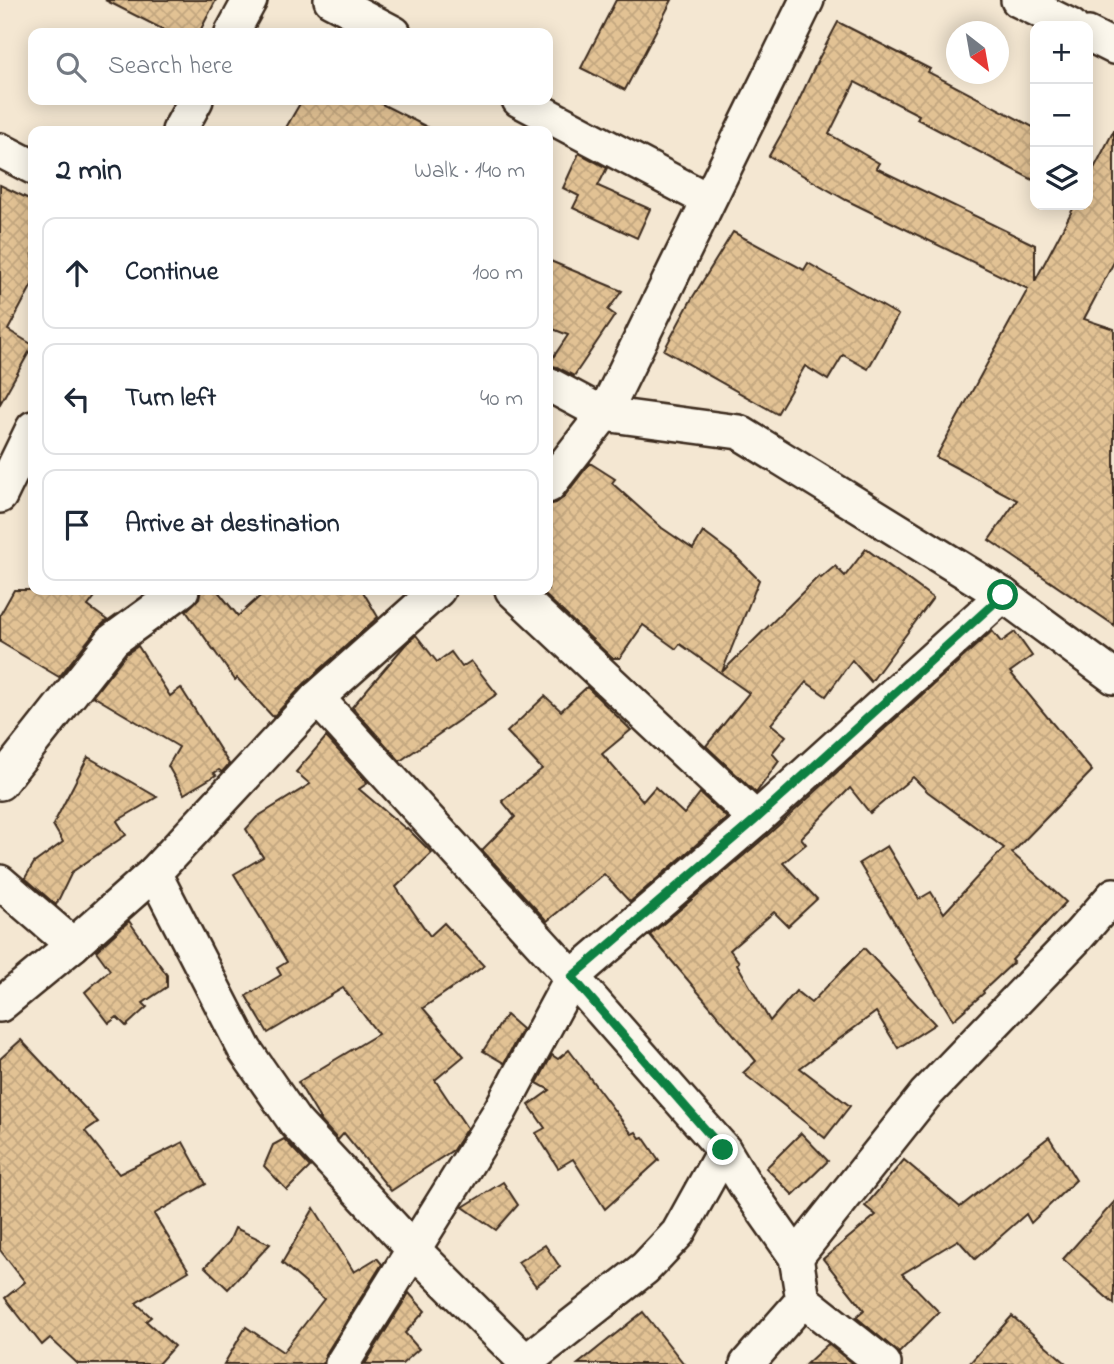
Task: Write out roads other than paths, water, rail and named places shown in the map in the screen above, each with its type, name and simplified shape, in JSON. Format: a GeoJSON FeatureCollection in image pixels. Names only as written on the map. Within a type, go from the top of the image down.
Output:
{"type":"FeatureCollection","features":[{"type":"Feature","properties":{"kind":"street"},"geometry":{"type":"LineString","coordinates":[[235,28],[250,0]]}},
{"type":"Feature","properties":{"kind":"street"},"geometry":{"type":"LineString","coordinates":[[331,0],[384,28]]}},
{"type":"Feature","properties":{"kind":"street"},"geometry":{"type":"LineString","coordinates":[[553,480],[604,414],[807,0]]}},
{"type":"Feature","properties":{"kind":"street"},"geometry":{"type":"LineString","coordinates":[[1018,0],[1061,21]]}},
{"type":"Feature","properties":{"kind":"street"},"geometry":{"type":"LineString","coordinates":[[1093,36],[1114,47]]}},
{"type":"Feature","properties":{"kind":"street"},"geometry":{"type":"LineString","coordinates":[[182,126],[193,105]]}},
{"type":"Feature","properties":{"kind":"street"},"geometry":{"type":"LineString","coordinates":[[528,105],[708,200]]}},
{"type":"Feature","properties":{"kind":"street"},"geometry":{"type":"LineString","coordinates":[[0,150],[28,164]]}},
{"type":"Feature","properties":{"kind":"street"},"geometry":{"type":"LineString","coordinates":[[553,387],[604,414],[739,432],[1003,595],[1114,677]]}},
{"type":"Feature","properties":{"kind":"street"},"geometry":{"type":"LineString","coordinates":[[0,496],[28,438]]}},
{"type":"Feature","properties":{"kind":"street"},"geometry":{"type":"LineString","coordinates":[[0,783],[113,640],[176,595]]}},
{"type":"Feature","properties":{"kind":"street"},"geometry":{"type":"LineString","coordinates":[[0,1005],[74,945],[154,873],[317,698],[433,595]]}},
{"type":"Feature","properties":{"kind":"street"},"geometry":{"type":"LineString","coordinates":[[517,595],[756,819]]}},
{"type":"Feature","properties":{"kind":"street"},"geometry":{"type":"LineString","coordinates":[[342,1364],[500,1111],[572,977],[756,819],[1003,595]]}},
{"type":"Feature","properties":{"kind":"street"},"geometry":{"type":"LineString","coordinates":[[317,698],[572,977],[723,1150],[796,1257],[803,1300],[884,1364]]}},
{"type":"Feature","properties":{"kind":"street"},"geometry":{"type":"LineString","coordinates":[[154,873],[245,1050],[295,1122],[524,1363],[645,1268],[662,1251],[678,1233],[723,1150]]}},
{"type":"Feature","properties":{"kind":"street"},"geometry":{"type":"LineString","coordinates":[[0,882],[74,945]]}},
{"type":"Feature","properties":{"kind":"street"},"geometry":{"type":"LineString","coordinates":[[796,1257],[926,1095],[1114,895]]}},
{"type":"Feature","properties":{"kind":"street"},"geometry":{"type":"LineString","coordinates":[[747,1364],[803,1300]]}}]}
